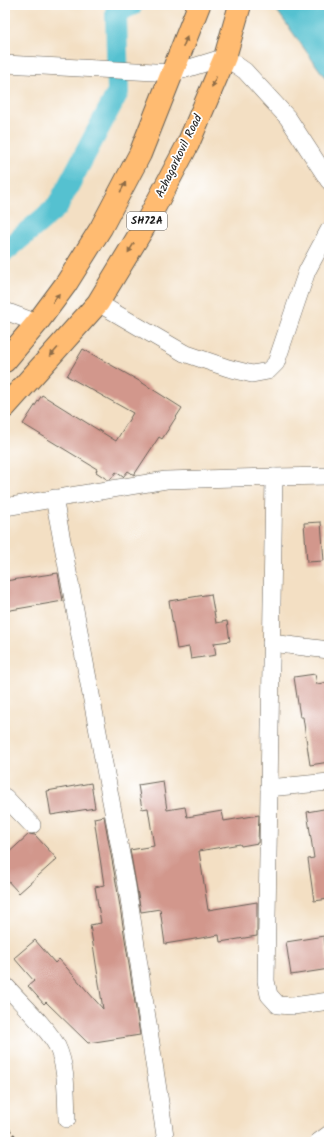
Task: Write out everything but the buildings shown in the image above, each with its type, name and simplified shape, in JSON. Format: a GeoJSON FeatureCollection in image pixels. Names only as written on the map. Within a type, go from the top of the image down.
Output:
{"type":"FeatureCollection","features":[{"type":"Feature","properties":{"kind":"main road","name":"SH72A"},"geometry":{"type":"LineString","coordinates":[[5,361],[37,324],[66,284],[101,228],[140,154],[199,5]]}},
{"type":"Feature","properties":{"kind":"main road","name":"Azhagarkovil Road"},"geometry":{"type":"LineString","coordinates":[[5,407],[98,303],[144,227],[188,144],[225,57],[240,5]]}},
{"type":"Feature","properties":{"kind":"street"},"geometry":{"type":"LineString","coordinates":[[5,64],[173,73],[225,57],[245,71],[288,118],[329,181]]}},
{"type":"Feature","properties":{"kind":"street"},"geometry":{"type":"LineString","coordinates":[[98,303],[184,353],[228,368],[252,374],[268,370],[276,363],[306,271],[329,230]]}},
{"type":"Feature","properties":{"kind":"street"},"geometry":{"type":"LineString","coordinates":[[5,311],[37,324]]}},
{"type":"Feature","properties":{"kind":"street"},"geometry":{"type":"LineString","coordinates":[[274,476],[266,982],[269,995],[278,1005],[293,1006],[329,1001]]}},
{"type":"Feature","properties":{"kind":"street"},"geometry":{"type":"LineString","coordinates":[[5,507],[166,480],[274,476],[329,476]]}},
{"type":"Feature","properties":{"kind":"street"},"geometry":{"type":"LineString","coordinates":[[54,498],[127,886],[166,1142]]}},
{"type":"Feature","properties":{"kind":"street"},"geometry":{"type":"LineString","coordinates":[[271,643],[329,650]]}},
{"type":"Feature","properties":{"kind":"street"},"geometry":{"type":"LineString","coordinates":[[269,788],[329,782]]}},
{"type":"Feature","properties":{"kind":"street"},"geometry":{"type":"LineString","coordinates":[[5,797],[32,825]]}},
{"type":"Feature","properties":{"kind":"street"},"geometry":{"type":"LineString","coordinates":[[5,985],[46,1031],[57,1046],[64,1069],[67,1119]]}},
{"type":"Feature","properties":{"kind":"street"},"geometry":{"type":"LineString","coordinates":[[318,1142],[329,1134]]}},
{"type":"Feature","properties":{"kind":"path"},"geometry":{"type":"LineString","coordinates":[[5,1125],[20,1142]]}},
{"type":"Feature","properties":{"kind":"water"},"geometry":{"type":"Polygon","coordinates":[[[273,5],[329,5],[329,83],[273,5]]]}},
{"type":"Feature","properties":{"kind":"waterway"},"geometry":{"type":"LineString","coordinates":[[5,251],[57,207],[118,92],[116,12],[132,5]]}}]}
